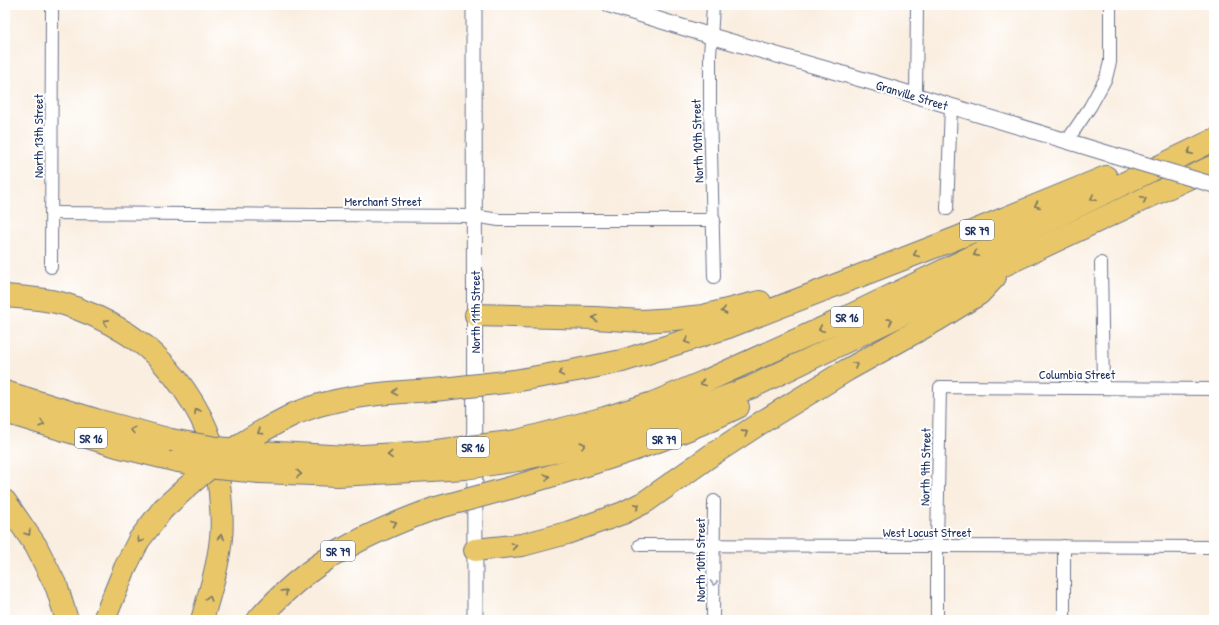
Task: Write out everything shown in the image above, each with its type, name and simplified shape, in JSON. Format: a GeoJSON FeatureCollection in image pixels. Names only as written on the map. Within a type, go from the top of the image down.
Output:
{"type":"FeatureCollection","features":[{"type":"Feature","properties":{"kind":"highway","name":"SR 16"},"geometry":{"type":"LineString","coordinates":[[5,412],[110,444],[178,461],[217,468],[260,462],[348,457],[430,461],[465,468],[517,451],[605,418],[652,403],[706,382],[843,319],[1214,140]]}},
{"type":"Feature","properties":{"kind":"highway","name":"SR 79"},"geometry":{"type":"LineString","coordinates":[[104,620],[124,568],[139,540],[163,509],[194,481],[241,444],[294,414],[326,403],[351,398],[382,393],[434,390],[514,381],[622,361],[728,327],[957,238],[1127,168],[1166,163]]}},
{"type":"Feature","properties":{"kind":"highway","name":"SR 16"},"geometry":{"type":"LineString","coordinates":[[517,451],[583,445],[635,431],[752,387],[1008,263],[1214,166]]}},
{"type":"Feature","properties":{"kind":"highway"},"geometry":{"type":"LineString","coordinates":[[475,550],[522,544],[567,533],[623,513],[645,502],[710,456],[762,422],[847,370],[937,320],[979,294],[1008,263]]}},
{"type":"Feature","properties":{"kind":"highway"},"geometry":{"type":"LineString","coordinates":[[5,296],[32,298],[73,307],[111,324],[145,347],[167,369],[189,397],[203,420],[211,442],[218,474],[222,512],[221,537],[215,576],[202,620]]}},
{"type":"Feature","properties":{"kind":"highway"},"geometry":{"type":"LineString","coordinates":[[476,315],[595,318],[641,321],[675,320],[703,316],[768,301],[789,303]]}},
{"type":"Feature","properties":{"kind":"highway","name":"SR 79"},"geometry":{"type":"LineString","coordinates":[[258,620],[296,582],[311,570],[342,548],[377,531],[436,508],[510,488],[620,455],[663,439],[723,414],[767,393],[804,362]]}},
{"type":"Feature","properties":{"kind":"highway","name":"SR 16"},"geometry":{"type":"LineString","coordinates":[[5,392],[96,420],[171,440],[216,448],[260,462]]}},
{"type":"Feature","properties":{"kind":"highway"},"geometry":{"type":"LineString","coordinates":[[5,501],[36,546],[57,588],[67,620]]}},
{"type":"Feature","properties":{"kind":"street","name":"North 13th Street"},"geometry":{"type":"LineString","coordinates":[[51,267],[52,5]]}},
{"type":"Feature","properties":{"kind":"street","name":"North 11th Street"},"geometry":{"type":"LineString","coordinates":[[474,5],[474,216],[476,315],[475,620]]}},
{"type":"Feature","properties":{"kind":"street","name":"Granville Street"},"geometry":{"type":"LineString","coordinates":[[610,5],[1214,184]]}},
{"type":"Feature","properties":{"kind":"street","name":"North 10th Street"},"geometry":{"type":"LineString","coordinates":[[713,5],[710,108],[714,220],[714,277]]}},
{"type":"Feature","properties":{"kind":"street"},"geometry":{"type":"LineString","coordinates":[[916,95],[917,5]]}},
{"type":"Feature","properties":{"kind":"street"},"geometry":{"type":"LineString","coordinates":[[1067,141],[1090,108],[1106,78],[1110,62],[1110,5]]}},
{"type":"Feature","properties":{"kind":"street"},"geometry":{"type":"LineString","coordinates":[[947,209],[952,107]]}},
{"type":"Feature","properties":{"kind":"street","name":"Merchant Street"},"geometry":{"type":"LineString","coordinates":[[51,214],[474,216],[499,220],[714,220]]}},
{"type":"Feature","properties":{"kind":"street"},"geometry":{"type":"LineString","coordinates":[[1101,263],[1103,388]]}},
{"type":"Feature","properties":{"kind":"street","name":"Columbia Street"},"geometry":{"type":"LineString","coordinates":[[940,387],[1214,389]]}},
{"type":"Feature","properties":{"kind":"street","name":"North 9th Street"},"geometry":{"type":"LineString","coordinates":[[937,620],[940,387]]}},
{"type":"Feature","properties":{"kind":"street","name":"North 10th Street"},"geometry":{"type":"LineString","coordinates":[[713,620],[714,501]]}},
{"type":"Feature","properties":{"kind":"street","name":"West Locust Street"},"geometry":{"type":"LineString","coordinates":[[640,545],[1214,547]]}},
{"type":"Feature","properties":{"kind":"street"},"geometry":{"type":"LineString","coordinates":[[1064,546],[1064,620]]}}]}
